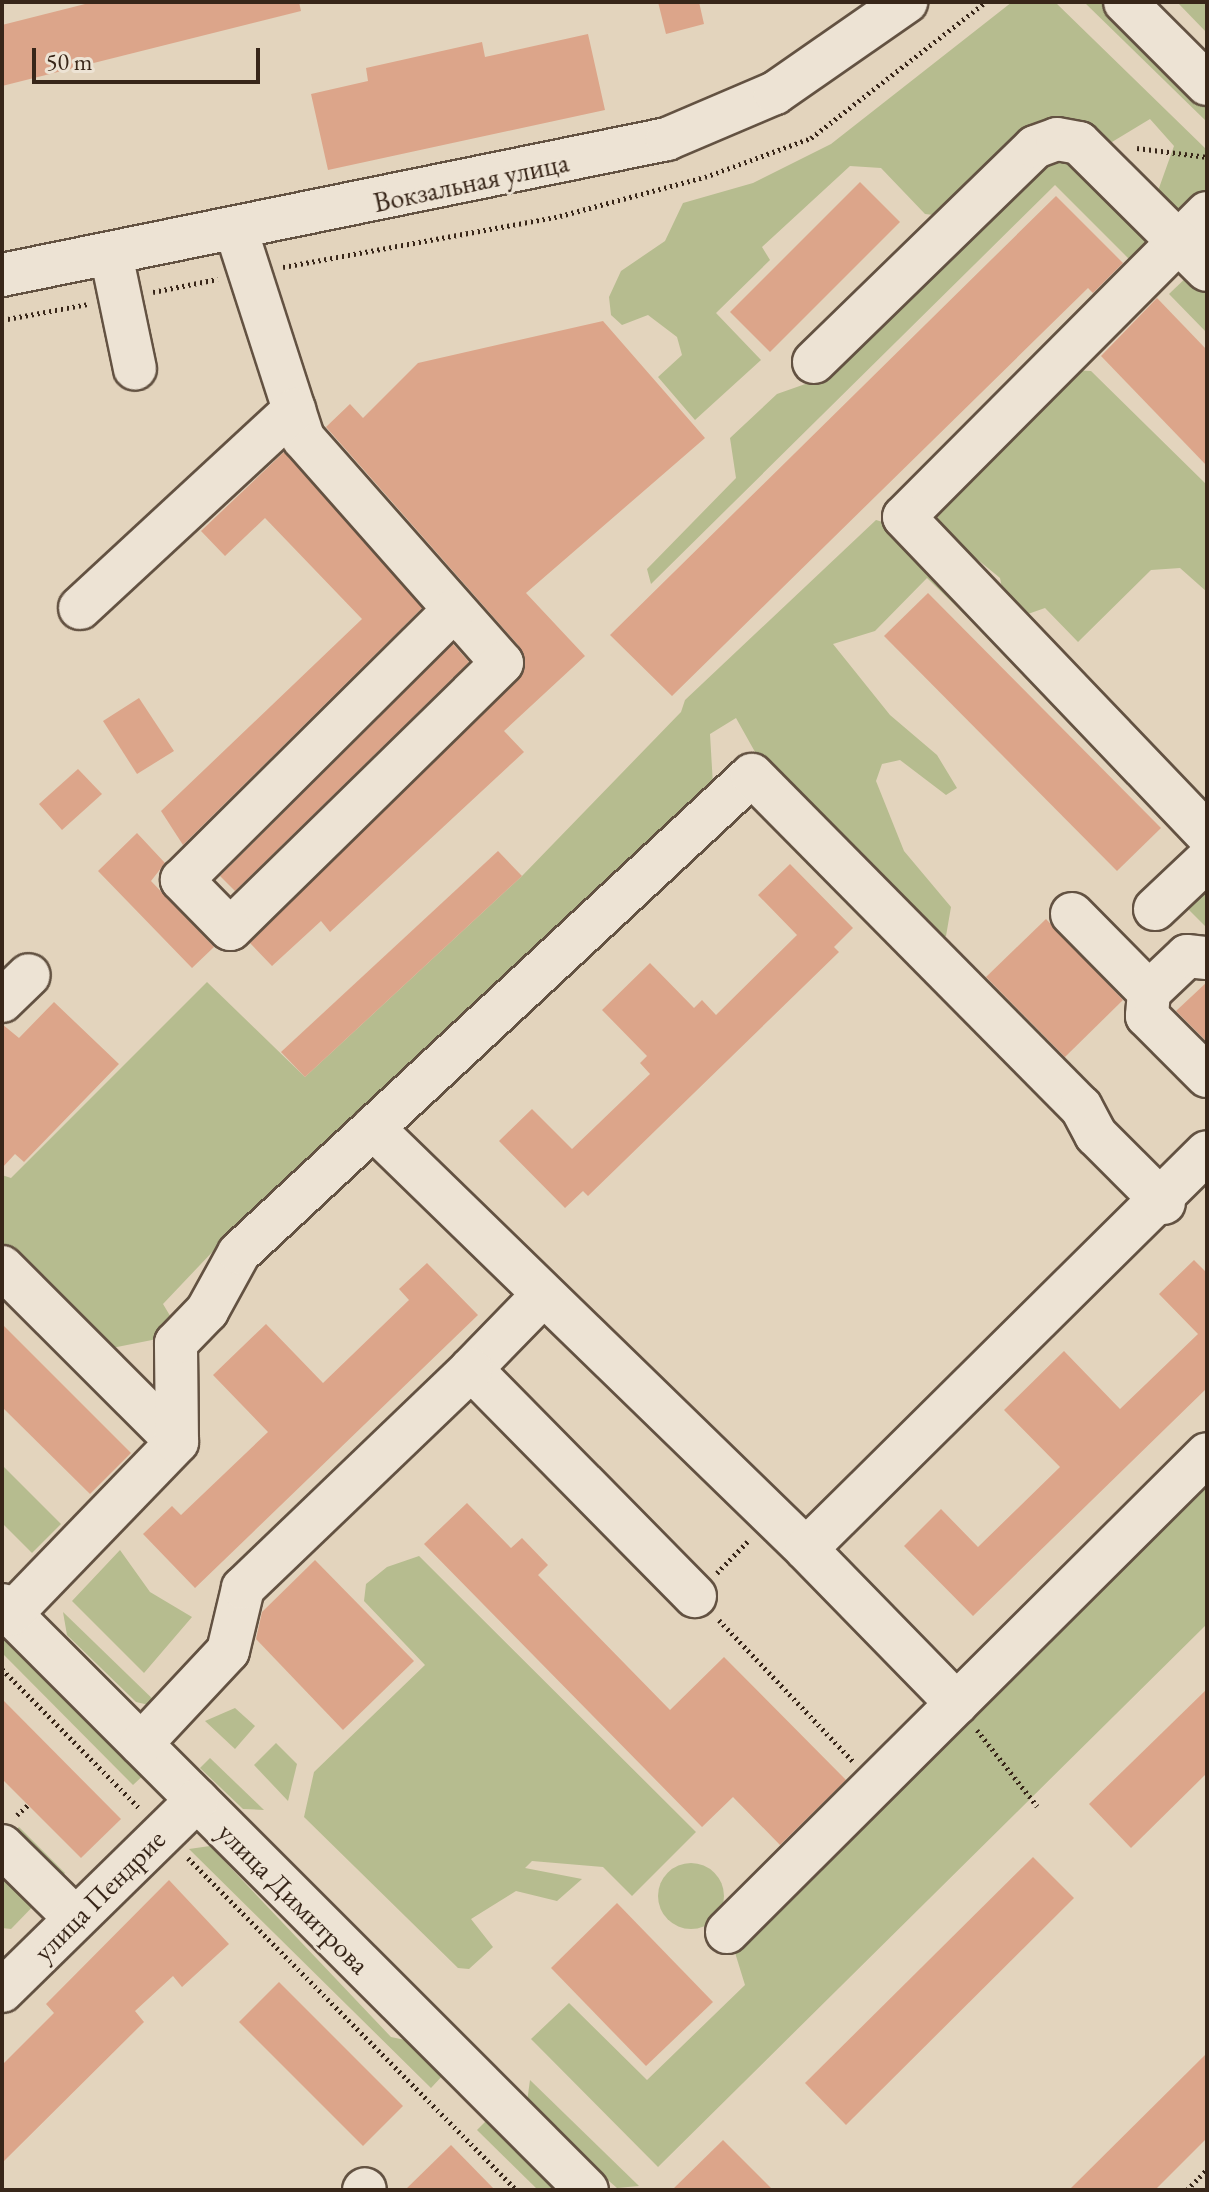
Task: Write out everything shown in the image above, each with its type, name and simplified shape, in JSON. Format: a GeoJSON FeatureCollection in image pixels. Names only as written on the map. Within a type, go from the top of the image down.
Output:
{"type":"FeatureCollection","features":[{"type":"Feature","properties":{"kind":"street","name":"Вокзальная улица"},"geometry":{"type":"LineString","coordinates":[[2,275],[236,230],[667,139],[775,93],[906,2]]}},
{"type":"Feature","properties":{"kind":"street"},"geometry":{"type":"LineString","coordinates":[[1125,2],[1207,84]]}},
{"type":"Feature","properties":{"kind":"street"},"geometry":{"type":"LineString","coordinates":[[814,362],[1035,147],[1057,139],[1079,143],[1198,242],[904,517],[1207,834]]}},
{"type":"Feature","properties":{"kind":"street"},"geometry":{"type":"LineString","coordinates":[[236,230],[303,438],[502,663],[230,929],[182,880],[453,611]]}},
{"type":"Feature","properties":{"kind":"street"},"geometry":{"type":"LineString","coordinates":[[111,254],[135,369]]}},
{"type":"Feature","properties":{"kind":"street"},"geometry":{"type":"LineString","coordinates":[[80,608],[294,410]]}},
{"type":"Feature","properties":{"kind":"street"},"geometry":{"type":"LineString","coordinates":[[7,1610],[177,1442],[176,1343],[207,1311],[239,1253],[752,775],[1081,1107],[1096,1135],[1164,1203]]}},
{"type":"Feature","properties":{"kind":"street"},"geometry":{"type":"LineString","coordinates":[[1155,909],[1207,860]]}},
{"type":"Feature","properties":{"kind":"street"},"geometry":{"type":"LineString","coordinates":[[1072,914],[1149,992]]}},
{"type":"Feature","properties":{"kind":"street"},"geometry":{"type":"LineString","coordinates":[[1207,958],[1187,956],[1149,992],[1147,1016],[1207,1076]]}},
{"type":"Feature","properties":{"kind":"street"},"geometry":{"type":"LineString","coordinates":[[373,1128],[542,1296],[806,1549],[957,1704]]}},
{"type":"Feature","properties":{"kind":"street"},"geometry":{"type":"LineString","coordinates":[[806,1549],[1164,1203],[1207,1152]]}},
{"type":"Feature","properties":{"kind":"street"},"geometry":{"type":"LineString","coordinates":[[2,1267],[177,1442]]}},
{"type":"Feature","properties":{"kind":"street"},"geometry":{"type":"LineString","coordinates":[[141,1744],[228,1651],[243,1588],[471,1369],[542,1296]]}},
{"type":"Feature","properties":{"kind":"street"},"geometry":{"type":"LineString","coordinates":[[471,1369],[695,1596]]}},
{"type":"Feature","properties":{"kind":"street"},"geometry":{"type":"LineString","coordinates":[[727,1932],[1207,1454]]}},
{"type":"Feature","properties":{"kind":"street","name":"улица Димитрова"},"geometry":{"type":"LineString","coordinates":[[7,1610],[587,2190]]}},
{"type":"Feature","properties":{"kind":"street","name":"улица Пендрие"},"geometry":{"type":"LineString","coordinates":[[2,1991],[197,1800]]}},
{"type":"Feature","properties":{"kind":"street"},"geometry":{"type":"LineString","coordinates":[[2,1846],[75,1918]]}},
{"type":"Feature","properties":{"kind":"path"},"geometry":{"type":"LineString","coordinates":[[1079,143],[1207,157]]}},
{"type":"Feature","properties":{"kind":"path"},"geometry":{"type":"LineString","coordinates":[[772,1516],[695,1596],[875,1785]]}},
{"type":"Feature","properties":{"kind":"path"},"geometry":{"type":"LineString","coordinates":[[2,1669],[517,2190]]}},
{"type":"Feature","properties":{"kind":"path"},"geometry":{"type":"LineString","coordinates":[[957,1704],[1037,1806]]}},
{"type":"Feature","properties":{"kind":"path"},"geometry":{"type":"LineString","coordinates":[[1187,2190],[1207,2169]]}},
{"type":"Feature","properties":{"kind":"green space"},"geometry":{"type":"Polygon","coordinates":[[[1012,2],[1055,2],[1207,150],[1207,194],[1178,224],[1154,202],[1174,146],[1150,119],[1112,142],[1078,128],[942,216],[925,214],[881,168],[850,166],[762,247],[770,260],[716,313],[761,360],[695,420],[658,377],[682,355],[677,337],[648,315],[622,325],[611,315],[609,297],[621,271],[665,241],[683,203],[753,183],[831,144],[1012,2]]]}},
{"type":"Feature","properties":{"kind":"green space"},"geometry":{"type":"Polygon","coordinates":[[[1084,2],[1117,2],[1207,93],[1207,122],[1084,2]]]}},
{"type":"Feature","properties":{"kind":"green space"},"geometry":{"type":"Polygon","coordinates":[[[1177,2],[1207,2],[1207,33],[1177,2]]]}},
{"type":"Feature","properties":{"kind":"green space"},"geometry":{"type":"Polygon","coordinates":[[[1060,153],[1162,243],[1137,267],[1055,185],[651,584],[647,569],[736,478],[730,438],[777,394],[811,382],[1038,163],[1060,153]]]}},
{"type":"Feature","properties":{"kind":"green space"},"geometry":{"type":"Polygon","coordinates":[[[1193,271],[1207,285],[1207,333],[1169,294],[1193,271]]]}},
{"type":"Feature","properties":{"kind":"green space"},"geometry":{"type":"Polygon","coordinates":[[[1072,370],[1091,371],[1207,485],[1207,592],[1180,568],[1151,570],[1078,642],[1045,608],[1025,615],[1004,598],[1000,578],[933,523],[946,494],[1072,370]]]}},
{"type":"Feature","properties":{"kind":"green space"},"geometry":{"type":"Polygon","coordinates":[[[876,520],[899,527],[1021,669],[927,578],[875,631],[833,644],[890,715],[937,755],[957,788],[946,795],[900,760],[882,764],[876,781],[904,851],[951,907],[946,936],[936,942],[764,768],[736,718],[710,734],[713,785],[507,974],[501,994],[274,1208],[254,1208],[163,1304],[172,1319],[157,1339],[102,1350],[2,1248],[2,1175],[11,1178],[207,982],[305,1077],[522,876],[681,712],[685,700],[876,520]]]}},
{"type":"Feature","properties":{"kind":"green space"},"geometry":{"type":"Polygon","coordinates":[[[1207,888],[1207,928],[1187,908],[1207,888]]]}},
{"type":"Feature","properties":{"kind":"green space"},"geometry":{"type":"Polygon","coordinates":[[[2,1465],[61,1524],[32,1553],[2,1523],[2,1465]]]}},
{"type":"Feature","properties":{"kind":"green space"},"geometry":{"type":"Polygon","coordinates":[[[1207,1471],[1207,1624],[658,2167],[531,2039],[569,2003],[647,2080],[745,1985],[732,1943],[1207,1471]]]}},
{"type":"Feature","properties":{"kind":"green space"},"geometry":{"type":"Polygon","coordinates":[[[120,1550],[150,1592],[192,1617],[144,1673],[72,1601],[120,1550]]]}},
{"type":"Feature","properties":{"kind":"green space"},"geometry":{"type":"Polygon","coordinates":[[[419,1556],[696,1832],[632,1896],[603,1867],[532,1861],[525,1868],[582,1879],[557,1901],[516,1891],[471,1919],[493,1947],[469,1969],[458,1968],[304,1817],[314,1772],[425,1665],[364,1601],[366,1584],[387,1567],[419,1556]]]}},
{"type":"Feature","properties":{"kind":"green space"},"geometry":{"type":"Polygon","coordinates":[[[63,1612],[162,1708],[136,1702],[67,1635],[63,1612]]]}},
{"type":"Feature","properties":{"kind":"green space"},"geometry":{"type":"Polygon","coordinates":[[[2,1622],[149,1770],[133,1785],[2,1653],[2,1622]]]}},
{"type":"Feature","properties":{"kind":"green space"},"geometry":{"type":"Polygon","coordinates":[[[235,1708],[255,1726],[235,1749],[205,1721],[235,1708]]]}},
{"type":"Feature","properties":{"kind":"green space"},"geometry":{"type":"Polygon","coordinates":[[[276,1743],[297,1764],[288,1801],[254,1765],[276,1743]]]}},
{"type":"Feature","properties":{"kind":"green space"},"geometry":{"type":"Polygon","coordinates":[[[210,1758],[264,1810],[243,1809],[200,1768],[210,1758]]]}},
{"type":"Feature","properties":{"kind":"green space"},"geometry":{"type":"Polygon","coordinates":[[[19,1827],[65,1873],[51,1887],[5,1841],[19,1827]]]}},
{"type":"Feature","properties":{"kind":"green space"},"geometry":{"type":"Polygon","coordinates":[[[210,1846],[391,2037],[410,2041],[444,2074],[431,2088],[189,1849],[210,1846]]]}},
{"type":"Feature","properties":{"kind":"green space"},"geometry":{"type":"Polygon","coordinates":[[[2,1856],[43,1896],[11,1929],[2,1928],[2,1856]]]}},
{"type":"Feature","properties":{"kind":"green space"},"geometry":{"type":"Polygon","coordinates":[[[691,1863],[704,1866],[714,1873],[721,1883],[724,1896],[721,1909],[714,1919],[704,1926],[691,1929],[678,1926],[668,1919],[661,1909],[658,1896],[661,1883],[668,1873],[678,1866],[691,1863]]]}},
{"type":"Feature","properties":{"kind":"green space"},"geometry":{"type":"Polygon","coordinates":[[[530,2080],[639,2186],[617,2188],[586,2161],[527,2102],[530,2080]]]}},
{"type":"Feature","properties":{"kind":"green space"},"geometry":{"type":"Polygon","coordinates":[[[489,2118],[562,2190],[538,2190],[477,2130],[489,2118]]]}},
{"type":"Feature","properties":{"kind":"building"},"geometry":{"type":"Polygon","coordinates":[[[93,2],[299,2],[301,11],[2,86],[2,25],[93,2]]]}},
{"type":"Feature","properties":{"kind":"building"},"geometry":{"type":"Polygon","coordinates":[[[658,2],[699,2],[704,24],[666,34],[658,2]]]}},
{"type":"Feature","properties":{"kind":"building"},"geometry":{"type":"Polygon","coordinates":[[[588,34],[605,110],[328,170],[311,94],[368,81],[366,68],[482,42],[485,57],[588,34]]]}},
{"type":"Feature","properties":{"kind":"building"},"geometry":{"type":"Polygon","coordinates":[[[860,182],[900,222],[770,352],[730,312],[860,182]]]}},
{"type":"Feature","properties":{"kind":"building"},"geometry":{"type":"Polygon","coordinates":[[[1056,196],[1123,263],[1093,293],[1088,288],[672,696],[610,635],[1056,196]]]}},
{"type":"Feature","properties":{"kind":"building"},"geometry":{"type":"Polygon","coordinates":[[[1157,298],[1207,350],[1207,466],[1101,356],[1157,298]]]}},
{"type":"Feature","properties":{"kind":"building"},"geometry":{"type":"Polygon","coordinates":[[[603,321],[705,438],[526,593],[585,656],[504,731],[524,752],[330,932],[321,921],[272,966],[250,943],[525,669],[520,647],[326,427],[350,404],[363,418],[418,363],[603,321]]]}},
{"type":"Feature","properties":{"kind":"building"},"geometry":{"type":"Polygon","coordinates":[[[284,452],[422,608],[183,845],[161,811],[362,619],[265,518],[225,556],[201,531],[284,452]]]}},
{"type":"Feature","properties":{"kind":"building"},"geometry":{"type":"Polygon","coordinates":[[[928,593],[1161,828],[1117,871],[884,636],[928,593]]]}},
{"type":"Feature","properties":{"kind":"building"},"geometry":{"type":"Polygon","coordinates":[[[453,644],[469,662],[235,891],[220,876],[453,644]]]}},
{"type":"Feature","properties":{"kind":"building"},"geometry":{"type":"Polygon","coordinates":[[[139,698],[174,751],[137,774],[103,721],[139,698]]]}},
{"type":"Feature","properties":{"kind":"building"},"geometry":{"type":"Polygon","coordinates":[[[78,769],[102,794],[62,830],[39,804],[78,769]]]}},
{"type":"Feature","properties":{"kind":"building"},"geometry":{"type":"Polygon","coordinates":[[[137,833],[165,863],[151,881],[214,947],[192,968],[98,871],[137,833]]]}},
{"type":"Feature","properties":{"kind":"building"},"geometry":{"type":"Polygon","coordinates":[[[498,851],[522,876],[305,1077],[281,1052],[498,851]]]}},
{"type":"Feature","properties":{"kind":"building"},"geometry":{"type":"Polygon","coordinates":[[[790,864],[853,928],[834,947],[839,952],[588,1196],[583,1191],[565,1208],[499,1141],[532,1109],[572,1149],[650,1074],[640,1063],[647,1056],[602,1010],[650,963],[694,1008],[702,1000],[716,1015],[797,935],[758,895],[790,864]]]}},
{"type":"Feature","properties":{"kind":"building"},"geometry":{"type":"Polygon","coordinates":[[[1046,919],[1123,1000],[1065,1057],[986,977],[1046,919]]]}},
{"type":"Feature","properties":{"kind":"building"},"geometry":{"type":"Polygon","coordinates":[[[1207,982],[1207,1042],[1176,1011],[1207,982]]]}},
{"type":"Feature","properties":{"kind":"building"},"geometry":{"type":"Polygon","coordinates":[[[54,1002],[119,1064],[24,1162],[15,1154],[2,1168],[2,1024],[19,1038],[54,1002]]]}},
{"type":"Feature","properties":{"kind":"building"},"geometry":{"type":"Polygon","coordinates":[[[1194,1260],[1207,1273],[1207,1388],[973,1616],[904,1546],[941,1509],[978,1547],[1060,1467],[1004,1410],[1064,1351],[1120,1409],[1198,1334],[1159,1294],[1194,1260]]]}},
{"type":"Feature","properties":{"kind":"building"},"geometry":{"type":"Polygon","coordinates":[[[427,1263],[478,1315],[195,1588],[143,1534],[172,1506],[181,1515],[268,1432],[213,1375],[266,1324],[323,1383],[409,1300],[399,1289],[427,1263]]]}},
{"type":"Feature","properties":{"kind":"building"},"geometry":{"type":"Polygon","coordinates":[[[2,1324],[131,1453],[90,1494],[2,1407],[2,1324]]]}},
{"type":"Feature","properties":{"kind":"building"},"geometry":{"type":"Polygon","coordinates":[[[467,1503],[511,1548],[522,1538],[548,1565],[538,1575],[670,1710],[724,1657],[846,1780],[780,1845],[733,1797],[702,1827],[424,1544],[467,1503]]]}},
{"type":"Feature","properties":{"kind":"building"},"geometry":{"type":"Polygon","coordinates":[[[315,1560],[414,1661],[343,1730],[256,1639],[262,1612],[315,1560]]]}},
{"type":"Feature","properties":{"kind":"building"},"geometry":{"type":"Polygon","coordinates":[[[1207,1689],[1207,1773],[1131,1848],[1089,1804],[1207,1689]]]}},
{"type":"Feature","properties":{"kind":"building"},"geometry":{"type":"Polygon","coordinates":[[[2,1699],[121,1819],[81,1858],[2,1779],[2,1699]]]}},
{"type":"Feature","properties":{"kind":"building"},"geometry":{"type":"Polygon","coordinates":[[[1033,1857],[1074,1898],[846,2125],[805,2083],[1033,1857]]]}},
{"type":"Feature","properties":{"kind":"building"},"geometry":{"type":"Polygon","coordinates":[[[169,1880],[229,1944],[182,1987],[173,1976],[135,2011],[144,2022],[2,2163],[2,2065],[54,2013],[46,2004],[169,1880]]]}},
{"type":"Feature","properties":{"kind":"building"},"geometry":{"type":"Polygon","coordinates":[[[617,1903],[713,2002],[646,2066],[551,1968],[617,1903]]]}},
{"type":"Feature","properties":{"kind":"building"},"geometry":{"type":"Polygon","coordinates":[[[279,1982],[403,2106],[363,2146],[239,2022],[279,1982]]]}},
{"type":"Feature","properties":{"kind":"building"},"geometry":{"type":"Polygon","coordinates":[[[1207,2053],[1207,2138],[1155,2190],[1069,2190],[1207,2053]]]}},
{"type":"Feature","properties":{"kind":"building"},"geometry":{"type":"Polygon","coordinates":[[[723,2140],[773,2190],[672,2190],[723,2140]]]}},
{"type":"Feature","properties":{"kind":"building"},"geometry":{"type":"Polygon","coordinates":[[[451,2145],[495,2190],[405,2190],[451,2145]]]}}]}
